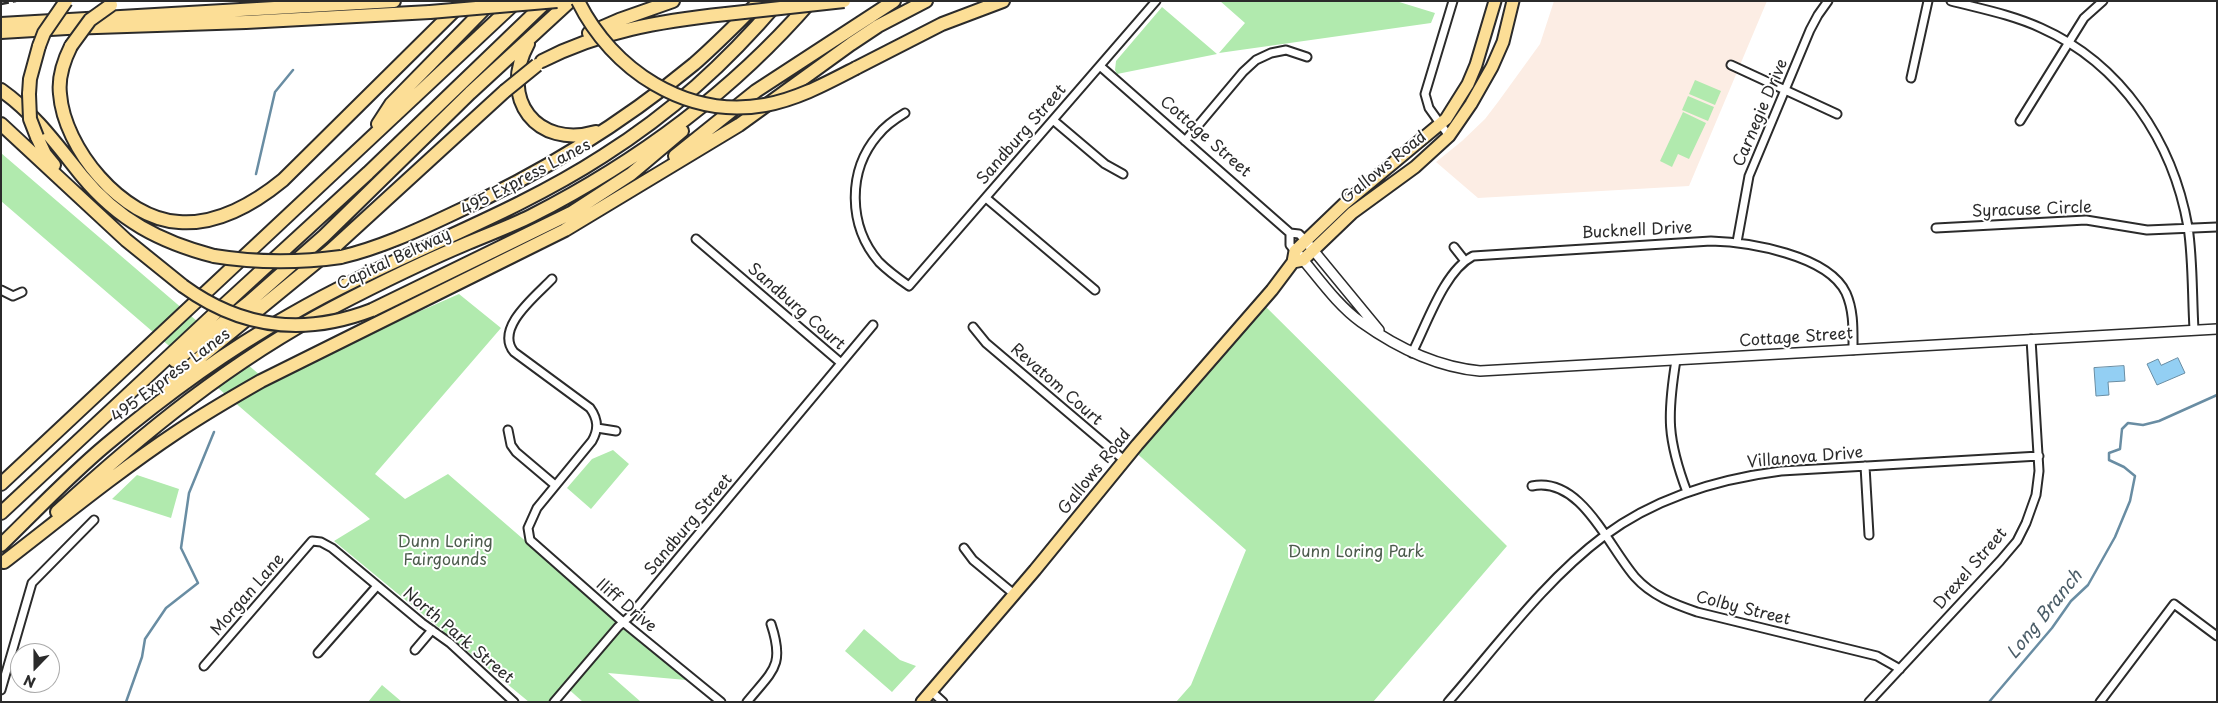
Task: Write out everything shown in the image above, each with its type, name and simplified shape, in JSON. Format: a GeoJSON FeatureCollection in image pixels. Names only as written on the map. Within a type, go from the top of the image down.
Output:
{"type":"FeatureCollection","features":[{"type":"Feature","properties":{"kind":"highway"},"geometry":{"type":"LineString","coordinates":[[66,1],[44,33],[32,71],[29,94],[30,119],[37,138],[45,154],[68,185]]}},
{"type":"Feature","properties":{"kind":"highway"},"geometry":{"type":"LineString","coordinates":[[1,24],[394,1]]}},
{"type":"Feature","properties":{"kind":"highway"},"geometry":{"type":"LineString","coordinates":[[115,3],[90,20],[70,46],[64,62],[60,83],[61,104],[70,131],[93,168],[121,197],[147,213],[177,222],[200,221],[225,214],[252,202],[283,180],[464,1]]}},
{"type":"Feature","properties":{"kind":"highway"},"geometry":{"type":"LineString","coordinates":[[364,144],[392,104],[492,1]]}},
{"type":"Feature","properties":{"kind":"highway"},"geometry":{"type":"LineString","coordinates":[[1,484],[517,1]]}},
{"type":"Feature","properties":{"kind":"highway","name":"495 Express Lanes"},"geometry":{"type":"LineString","coordinates":[[1,513],[368,173],[547,1]]}},
{"type":"Feature","properties":{"kind":"highway"},"geometry":{"type":"LineString","coordinates":[[1,32],[430,12],[557,1]]}},
{"type":"Feature","properties":{"kind":"highway"},"geometry":{"type":"LineString","coordinates":[[106,415],[248,303],[318,242],[470,93],[570,1]]}},
{"type":"Feature","properties":{"kind":"highway"},"geometry":{"type":"LineString","coordinates":[[578,1],[604,41],[628,67],[667,92],[698,103],[732,107],[771,104],[806,93],[942,24],[1003,1]]}},
{"type":"Feature","properties":{"kind":"highway"},"geometry":{"type":"LineString","coordinates":[[106,445],[203,355],[330,251],[506,91],[540,63],[564,46],[597,29],[673,1]]}},
{"type":"Feature","properties":{"kind":"highway"},"geometry":{"type":"LineString","coordinates":[[1,90],[38,122],[101,197],[126,218],[159,238],[214,256],[269,262],[301,262],[341,257],[393,241],[500,193],[570,153],[612,125],[694,63],[760,1]]}},
{"type":"Feature","properties":{"kind":"highway","name":"495 Express Lanes"},"geometry":{"type":"LineString","coordinates":[[1,545],[106,445],[171,393],[237,346],[334,290],[551,186],[602,157],[697,88],[737,48],[779,1]]}},
{"type":"Feature","properties":{"kind":"highway","name":"Capital Beltway"},"geometry":{"type":"LineString","coordinates":[[3,564],[142,435],[230,368],[334,307],[560,201],[657,140],[694,114],[742,73],[812,1]]}},
{"type":"Feature","properties":{"kind":"highway"},"geometry":{"type":"LineString","coordinates":[[540,63],[572,47],[622,30],[659,22],[844,1]]}},
{"type":"Feature","properties":{"kind":"highway"},"geometry":{"type":"LineString","coordinates":[[634,188],[744,100],[894,1]]}},
{"type":"Feature","properties":{"kind":"highway"},"geometry":{"type":"LineString","coordinates":[[3,564],[177,432],[247,389],[565,230],[739,125],[878,26],[926,1]]}},
{"type":"Feature","properties":{"kind":"highway"},"geometry":{"type":"LineString","coordinates":[[537,33],[522,56],[516,76],[519,98],[531,117],[549,130],[572,136],[596,133],[612,125]]}},
{"type":"Feature","properties":{"kind":"highway"},"geometry":{"type":"LineString","coordinates":[[1,124],[126,240],[197,296],[226,311],[257,322],[291,326],[325,323],[372,310],[571,213],[612,188],[669,142],[742,73]]}},
{"type":"Feature","properties":{"kind":"main road","name":"Gallows Road"},"geometry":{"type":"LineString","coordinates":[[922,702],[1124,460],[1266,296],[1297,258],[1305,240],[1362,189],[1441,125],[1458,102],[1476,66],[1495,1]]}},
{"type":"Feature","properties":{"kind":"main road","name":"Gallows Road"},"geometry":{"type":"LineString","coordinates":[[1297,258],[1313,250],[1352,214],[1415,167],[1449,136],[1471,104],[1492,67],[1503,42],[1513,1]]}},
{"type":"Feature","properties":{"kind":"street","name":"Sandburg Street"},"geometry":{"type":"LineString","coordinates":[[905,113],[887,125],[870,145],[858,170],[854,199],[859,227],[871,251],[890,272],[909,286],[1156,1]]}},
{"type":"Feature","properties":{"kind":"street"},"geometry":{"type":"LineString","coordinates":[[1449,136],[1427,102],[1425,90],[1453,1]]}},
{"type":"Feature","properties":{"kind":"street","name":"Carnegie Drive"},"geometry":{"type":"LineString","coordinates":[[1737,242],[1747,182],[1818,15],[1828,1]]}},
{"type":"Feature","properties":{"kind":"street"},"geometry":{"type":"LineString","coordinates":[[1911,78],[1928,1]]}},
{"type":"Feature","properties":{"kind":"street"},"geometry":{"type":"LineString","coordinates":[[1951,1],[2012,16],[2042,28],[2069,43],[2110,75],[2130,97],[2152,128],[2173,170],[2188,229],[2194,329]]}},
{"type":"Feature","properties":{"kind":"street"},"geometry":{"type":"LineString","coordinates":[[2020,121],[2084,18],[2103,1]]}},
{"type":"Feature","properties":{"kind":"street"},"geometry":{"type":"LineString","coordinates":[[1186,141],[1243,72],[1256,60],[1271,53],[1286,50],[1307,57]]}},
{"type":"Feature","properties":{"kind":"street","name":"Cottage Street"},"geometry":{"type":"LineString","coordinates":[[1100,66],[1290,233],[1299,234],[1384,336]]}},
{"type":"Feature","properties":{"kind":"street"},"geometry":{"type":"LineString","coordinates":[[1731,66],[1837,114]]}},
{"type":"Feature","properties":{"kind":"street"},"geometry":{"type":"LineString","coordinates":[[1052,120],[1105,164],[1123,174]]}},
{"type":"Feature","properties":{"kind":"street"},"geometry":{"type":"LineString","coordinates":[[986,198],[1095,290]]}},
{"type":"Feature","properties":{"kind":"street","name":"Syracuse Circle"},"geometry":{"type":"LineString","coordinates":[[1936,228],[2086,220],[2147,230],[2217,227]]}},
{"type":"Feature","properties":{"kind":"street","name":"Cottage Street"},"geometry":{"type":"LineString","coordinates":[[1290,233],[1290,245],[1297,258],[1360,322],[1412,352],[1444,366],[1480,371],[2217,329]]}},
{"type":"Feature","properties":{"kind":"street","name":"Sandburg Court"},"geometry":{"type":"LineString","coordinates":[[696,239],[841,363],[873,325]]}},
{"type":"Feature","properties":{"kind":"street","name":"Bucknell Drive"},"geometry":{"type":"LineString","coordinates":[[1465,261],[1481,255],[1677,243],[1737,242],[1812,262],[1834,276],[1846,292],[1850,304],[1853,322],[1853,350]]}},
{"type":"Feature","properties":{"kind":"street"},"geometry":{"type":"LineString","coordinates":[[1412,352],[1448,281],[1465,261],[1454,247]]}},
{"type":"Feature","properties":{"kind":"street"},"geometry":{"type":"LineString","coordinates":[[508,430],[511,445],[516,452],[555,485],[592,441],[598,428],[597,420],[590,408],[514,352],[508,342],[512,323],[552,279]]}},
{"type":"Feature","properties":{"kind":"street"},"geometry":{"type":"LineString","coordinates":[[1,290],[13,296],[22,292]]}},
{"type":"Feature","properties":{"kind":"street","name":"Revatom Court"},"geometry":{"type":"LineString","coordinates":[[972,327],[1000,354],[1124,460]]}},
{"type":"Feature","properties":{"kind":"street","name":"Drexel Street"},"geometry":{"type":"LineString","coordinates":[[1869,702],[2000,561],[2026,523],[2036,495],[2039,456],[2031,339]]}},
{"type":"Feature","properties":{"kind":"street"},"geometry":{"type":"LineString","coordinates":[[1676,360],[1669,419],[1672,448],[1687,492]]}},
{"type":"Feature","properties":{"kind":"street","name":"Sandburg Street"},"geometry":{"type":"LineString","coordinates":[[554,702],[757,466],[841,363]]}},
{"type":"Feature","properties":{"kind":"street"},"geometry":{"type":"LineString","coordinates":[[598,428],[616,431]]}},
{"type":"Feature","properties":{"kind":"street","name":"Villanova Drive"},"geometry":{"type":"LineString","coordinates":[[1452,701],[1545,589],[1571,564],[1605,535],[1646,510],[1687,492],[1756,474],[2039,456]]}},
{"type":"Feature","properties":{"kind":"street"},"geometry":{"type":"LineString","coordinates":[[1865,466],[1869,534]]}},
{"type":"Feature","properties":{"kind":"street","name":"Colby Street"},"geometry":{"type":"LineString","coordinates":[[1532,486],[1548,484],[1564,490],[1584,507],[1635,577],[1655,594],[1674,605],[1877,656],[1900,669]]}},
{"type":"Feature","properties":{"kind":"street","name":"Iliff Drive"},"geometry":{"type":"LineString","coordinates":[[555,485],[537,508],[529,522],[528,534],[534,544],[623,622],[721,702]]}},
{"type":"Feature","properties":{"kind":"street"},"geometry":{"type":"LineString","coordinates":[[1,690],[32,583],[94,520]]}},
{"type":"Feature","properties":{"kind":"street","name":"North Park Street"},"geometry":{"type":"LineString","coordinates":[[312,541],[330,546],[376,586],[450,643],[514,702]]}},
{"type":"Feature","properties":{"kind":"street","name":"Morgan Lane"},"geometry":{"type":"LineString","coordinates":[[204,666],[312,541]]}},
{"type":"Feature","properties":{"kind":"street"},"geometry":{"type":"LineString","coordinates":[[964,548],[973,560],[1014,594]]}},
{"type":"Feature","properties":{"kind":"street"},"geometry":{"type":"LineString","coordinates":[[318,653],[376,586]]}},
{"type":"Feature","properties":{"kind":"street"},"geometry":{"type":"LineString","coordinates":[[2100,702],[2174,604],[2217,636]]}},
{"type":"Feature","properties":{"kind":"street"},"geometry":{"type":"LineString","coordinates":[[747,702],[777,663],[778,646],[771,624]]}},
{"type":"Feature","properties":{"kind":"street"},"geometry":{"type":"LineString","coordinates":[[415,650],[432,630]]}},
{"type":"Feature","properties":{"kind":"street"},"geometry":{"type":"LineString","coordinates":[[931,691],[943,702]]}},
{"type":"Feature","properties":{"kind":"shaded area"},"geometry":{"type":"Polygon","coordinates":[[[1554,1],[1767,1],[1689,186],[1478,198],[1436,162],[1485,119],[1498,102],[1540,44],[1554,1]]]}},
{"type":"Feature","properties":{"kind":"green space"},"geometry":{"type":"Polygon","coordinates":[[[1220,1],[1396,1],[1435,13],[1431,23],[1219,53],[1245,23],[1220,1]]]}},
{"type":"Feature","properties":{"kind":"green space"},"geometry":{"type":"Polygon","coordinates":[[[1162,7],[1217,54],[1117,74],[1115,70],[1116,61],[1162,7]]]}},
{"type":"Feature","properties":{"kind":"green space"},"geometry":{"type":"Polygon","coordinates":[[[1695,80],[1721,91],[1715,105],[1689,94],[1695,80]]]}},
{"type":"Feature","properties":{"kind":"green space"},"geometry":{"type":"Polygon","coordinates":[[[1688,96],[1714,107],[1708,121],[1682,110],[1688,96]]]}},
{"type":"Feature","properties":{"kind":"green space"},"geometry":{"type":"Polygon","coordinates":[[[1683,112],[1706,123],[1689,159],[1678,154],[1672,167],[1660,161],[1683,112]]]}},
{"type":"Feature","properties":{"kind":"green space","name":"Dunn Loring Fairgounds"},"geometry":{"type":"Polygon","coordinates":[[[1,153],[268,382],[286,370],[459,294],[501,328],[375,474],[405,499],[448,474],[686,680],[608,673],[641,702],[583,702],[565,686],[548,702],[529,702],[334,541],[370,519],[1,201],[1,153]]]}},
{"type":"Feature","properties":{"kind":"green space","name":"Dunn Loring Park"},"geometry":{"type":"Polygon","coordinates":[[[1261,302],[1507,546],[1373,702],[1176,702],[1191,685],[1246,550],[1133,450],[1261,302]]]}},
{"type":"Feature","properties":{"kind":"green space"},"geometry":{"type":"Polygon","coordinates":[[[613,450],[629,464],[591,509],[567,488],[592,459],[613,450]]]}},
{"type":"Feature","properties":{"kind":"green space"},"geometry":{"type":"Polygon","coordinates":[[[137,475],[179,489],[171,518],[112,499],[137,475]]]}},
{"type":"Feature","properties":{"kind":"green space"},"geometry":{"type":"Polygon","coordinates":[[[864,629],[900,660],[916,666],[892,692],[845,651],[864,629]]]}},
{"type":"Feature","properties":{"kind":"green space"},"geometry":{"type":"Polygon","coordinates":[[[382,685],[402,702],[368,702],[382,685]]]}},
{"type":"Feature","properties":{"kind":"water"},"geometry":{"type":"Polygon","coordinates":[[[2178,358],[2185,373],[2157,385],[2147,364],[2158,359],[2161,365],[2178,358]]]}},
{"type":"Feature","properties":{"kind":"water"},"geometry":{"type":"Polygon","coordinates":[[[2124,366],[2125,381],[2108,382],[2109,395],[2096,396],[2094,368],[2124,366]]]}},
{"type":"Feature","properties":{"kind":"waterway"},"geometry":{"type":"LineString","coordinates":[[256,174],[275,92],[293,70]]}},
{"type":"Feature","properties":{"kind":"waterway","name":"Long Branch"},"geometry":{"type":"LineString","coordinates":[[1989,702],[2052,628],[2071,601],[2088,585],[2115,537],[2130,501],[2135,476],[2124,467],[2109,460],[2109,453],[2120,449],[2122,429],[2128,423],[2143,425],[2159,421],[2217,395]]}},
{"type":"Feature","properties":{"kind":"waterway"},"geometry":{"type":"LineString","coordinates":[[126,702],[142,657],[145,639],[166,608],[198,583],[181,548],[189,493],[214,432]]}},
{"type":"Feature","properties":{"kind":"railway"},"geometry":{"type":"LineString","coordinates":[[1,4],[16,1]]}}]}
